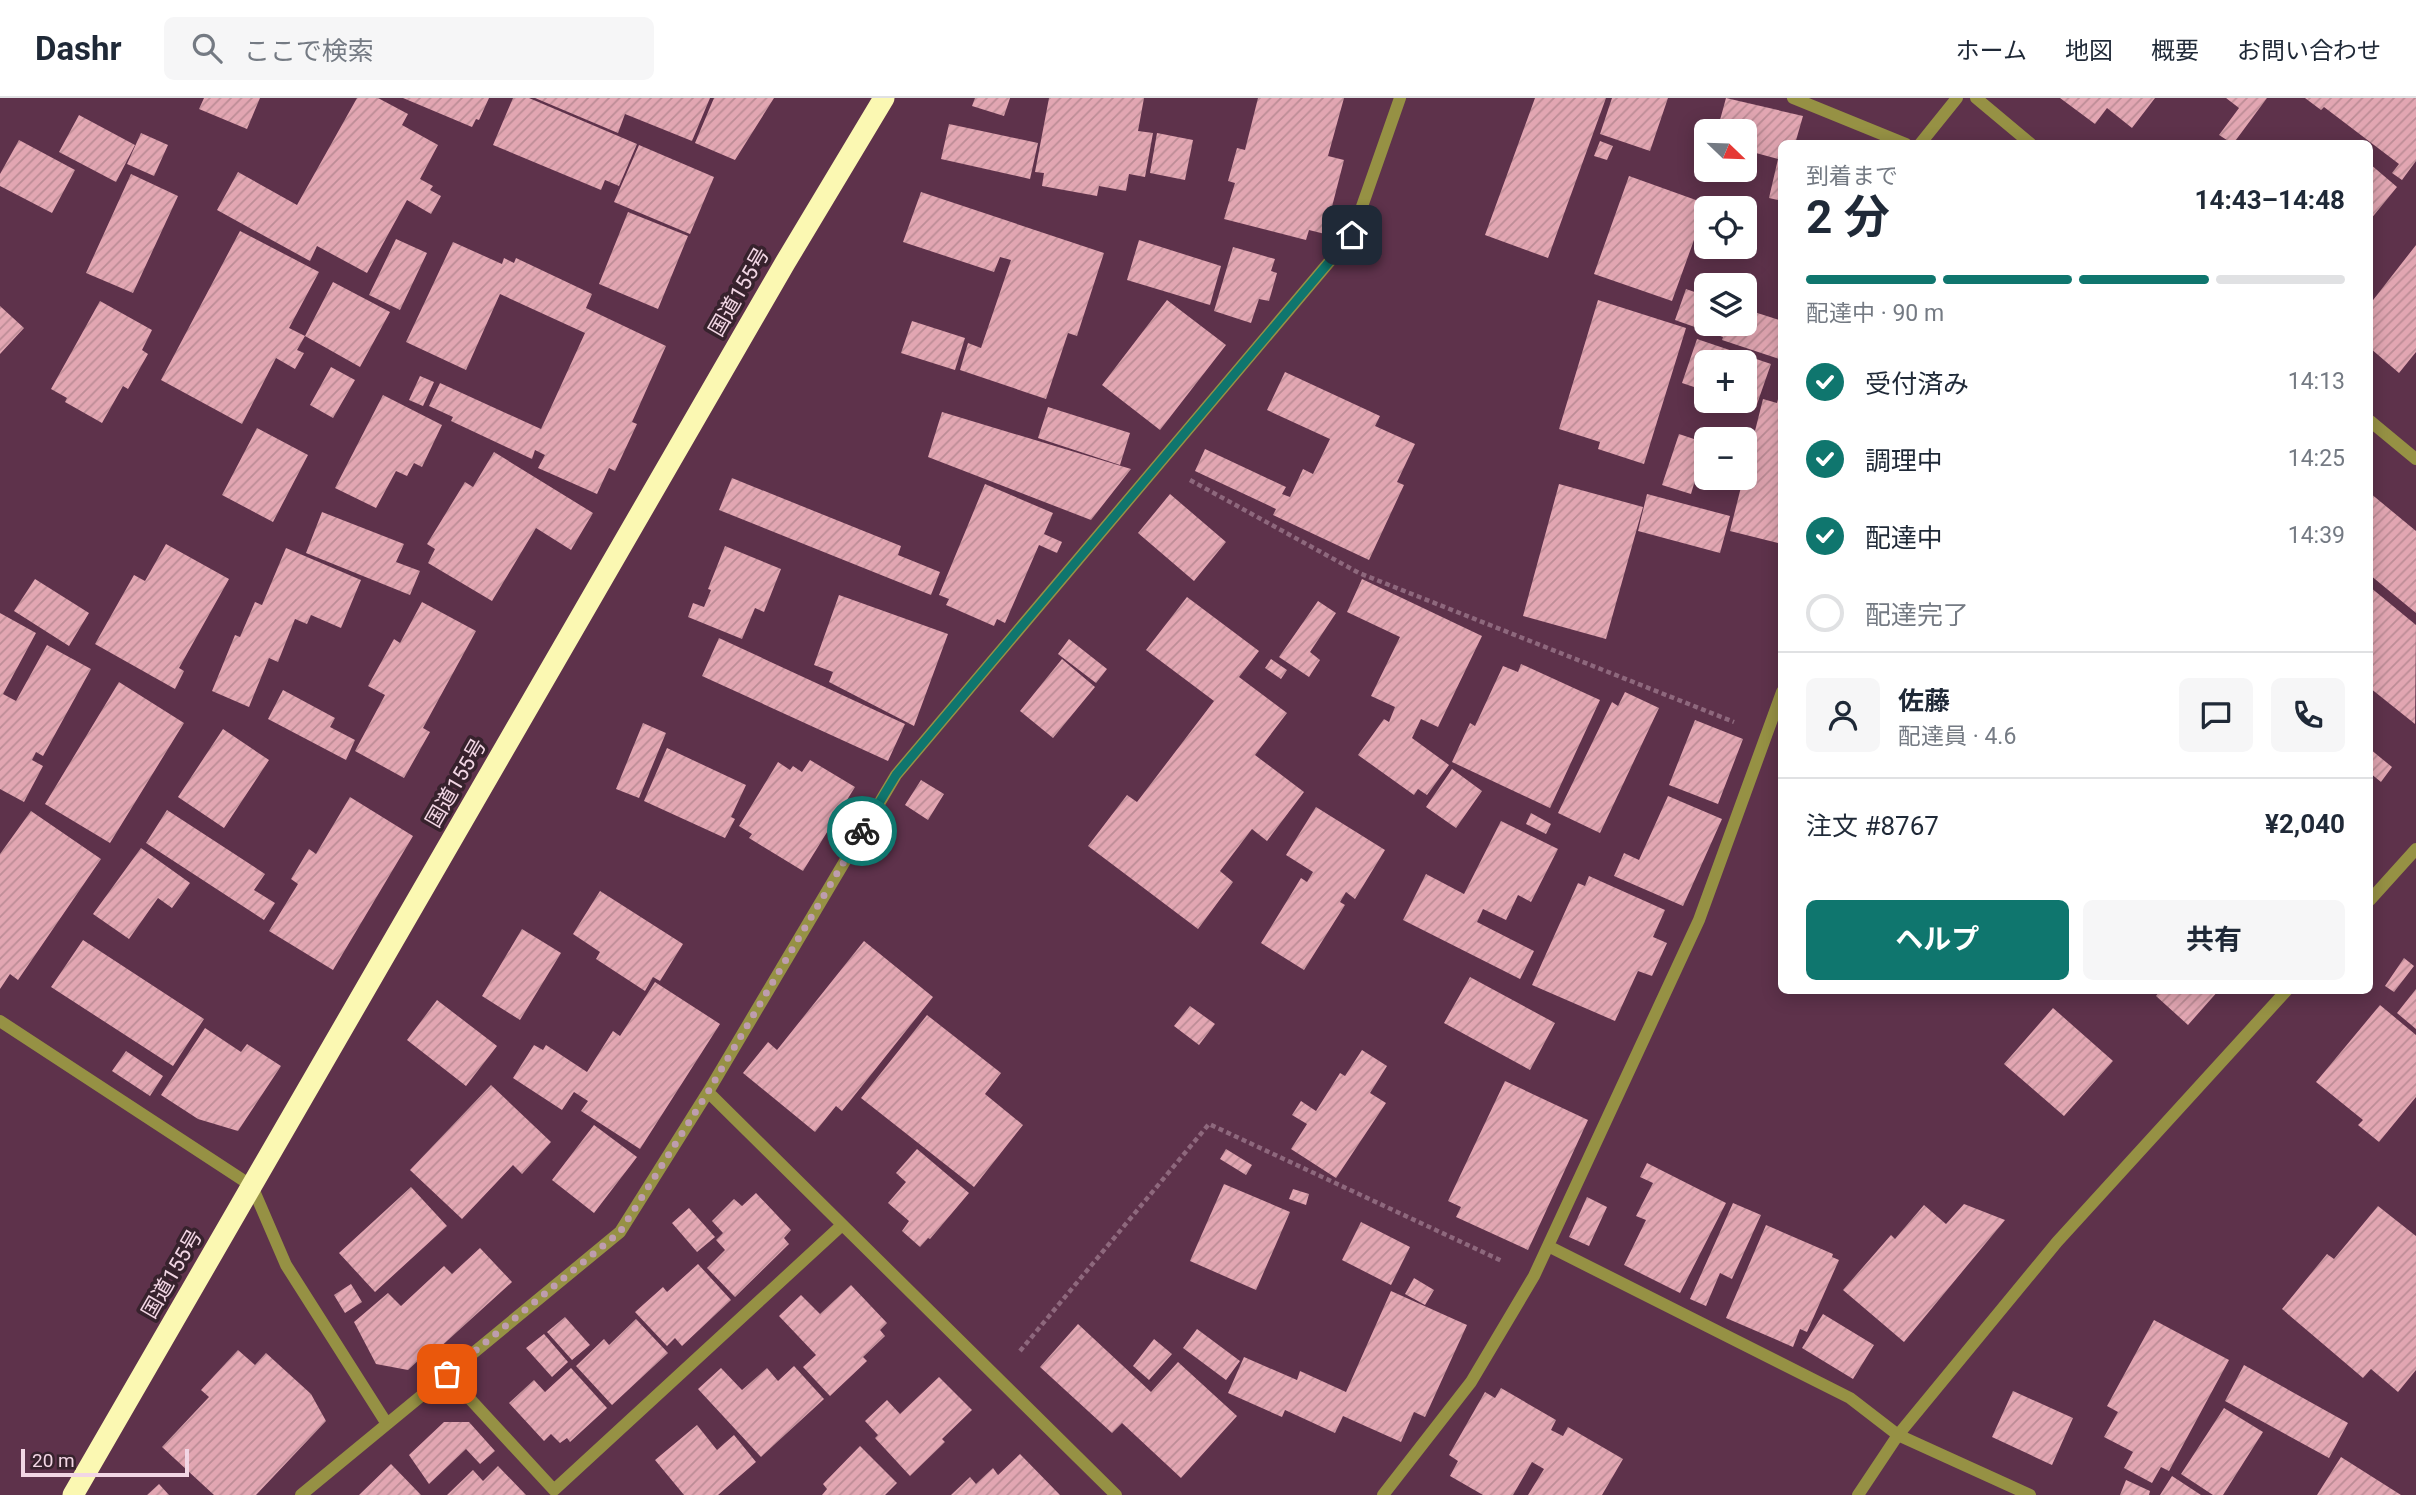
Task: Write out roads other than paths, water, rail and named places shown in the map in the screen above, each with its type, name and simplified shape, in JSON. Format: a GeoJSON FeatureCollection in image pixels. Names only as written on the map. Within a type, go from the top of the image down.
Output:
{"type":"FeatureCollection","features":[{"type":"Feature","properties":{"kind":"highway","name":"国道155号"},"geometry":{"type":"LineString","coordinates":[[73,1495],[778,275],[884,98]]}},
{"type":"Feature","properties":{"kind":"street"},"geometry":{"type":"LineString","coordinates":[[301,1495],[620,1232],[708,1092],[896,775],[1352,235],[1400,98]]}},
{"type":"Feature","properties":{"kind":"street"},"geometry":{"type":"LineString","coordinates":[[1793,98],[1896,140]]}},
{"type":"Feature","properties":{"kind":"street"},"geometry":{"type":"LineString","coordinates":[[1923,140],[1957,98]]}},
{"type":"Feature","properties":{"kind":"street"},"geometry":{"type":"LineString","coordinates":[[1976,98],[2026,140]]}},
{"type":"Feature","properties":{"kind":"street"},"geometry":{"type":"LineString","coordinates":[[2373,423],[2416,459]]}},
{"type":"Feature","properties":{"kind":"street"},"geometry":{"type":"LineString","coordinates":[[1382,1495],[1471,1382],[1534,1276],[1699,920],[1778,704]]}},
{"type":"Feature","properties":{"kind":"street"},"geometry":{"type":"LineString","coordinates":[[2373,897],[2416,849]]}},
{"type":"Feature","properties":{"kind":"street"},"geometry":{"type":"LineString","coordinates":[[1858,1495],[1898,1435],[2057,1242],[2283,994]]}},
{"type":"Feature","properties":{"kind":"street"},"geometry":{"type":"LineString","coordinates":[[0,1021],[252,1186],[286,1265],[387,1424]]}},
{"type":"Feature","properties":{"kind":"street"},"geometry":{"type":"LineString","coordinates":[[708,1092],[1116,1495]]}},
{"type":"Feature","properties":{"kind":"street"},"geometry":{"type":"LineString","coordinates":[[447,1374],[554,1490],[842,1224]]}},
{"type":"Feature","properties":{"kind":"street"},"geometry":{"type":"LineString","coordinates":[[1548,1246],[1850,1398],[1898,1435],[2030,1495]]}}]}
